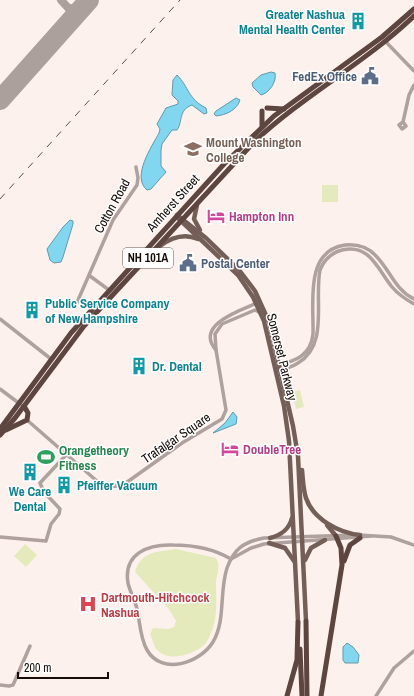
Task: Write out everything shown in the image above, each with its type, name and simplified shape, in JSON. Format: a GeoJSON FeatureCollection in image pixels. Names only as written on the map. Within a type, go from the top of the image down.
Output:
{"type":"FeatureCollection","features":[{"type":"Feature","properties":{"kind":"highway","name":"Amherst Street"},"geometry":{"type":"LineString","coordinates":[[22,405],[51,359],[71,333],[225,163],[262,127],[284,109],[386,34],[414,9]]}},
{"type":"Feature","properties":{"kind":"highway","name":"Amherst Street"},"geometry":{"type":"LineString","coordinates":[[0,435],[2,430],[84,326],[266,131],[385,41],[414,16]]}},
{"type":"Feature","properties":{"kind":"highway"},"geometry":{"type":"LineString","coordinates":[[262,127],[264,109],[284,109]]}},
{"type":"Feature","properties":{"kind":"highway"},"geometry":{"type":"LineString","coordinates":[[2,430],[27,420],[28,413],[22,405]]}},
{"type":"Feature","properties":{"kind":"highway"},"geometry":{"type":"LineString","coordinates":[[340,576],[348,549],[353,541],[360,536]]}},
{"type":"Feature","properties":{"kind":"highway"},"geometry":{"type":"LineString","coordinates":[[321,696],[340,576],[342,553],[337,538]]}},
{"type":"Feature","properties":{"kind":"highway"},"geometry":{"type":"LineString","coordinates":[[306,621],[307,696]]}},
{"type":"Feature","properties":{"kind":"highway"},"geometry":{"type":"LineString","coordinates":[[287,696],[296,663],[298,622]]}},
{"type":"Feature","properties":{"kind":"highway"},"geometry":{"type":"LineString","coordinates":[[298,622],[302,696]]}},
{"type":"Feature","properties":{"kind":"main road"},"geometry":{"type":"LineString","coordinates":[[197,205],[194,215],[195,223],[205,240]]}},
{"type":"Feature","properties":{"kind":"main road","name":"Somerset Parkway"},"geometry":{"type":"LineString","coordinates":[[177,215],[205,240],[238,275],[258,302],[269,322],[297,448],[306,621]]}},
{"type":"Feature","properties":{"kind":"main road"},"geometry":{"type":"LineString","coordinates":[[157,248],[179,236],[205,240]]}},
{"type":"Feature","properties":{"kind":"main road","name":"Somerset Parkway"},"geometry":{"type":"LineString","coordinates":[[258,302],[278,367],[288,434],[298,622]]}},
{"type":"Feature","properties":{"kind":"main road"},"geometry":{"type":"LineString","coordinates":[[297,448],[301,462],[306,497],[312,510],[322,519],[337,538]]}},
{"type":"Feature","properties":{"kind":"main road"},"geometry":{"type":"LineString","coordinates":[[270,538],[280,534],[288,528],[291,522],[293,506]]}},
{"type":"Feature","properties":{"kind":"main road"},"geometry":{"type":"LineString","coordinates":[[322,519],[342,531],[360,536]]}},
{"type":"Feature","properties":{"kind":"main road"},"geometry":{"type":"LineString","coordinates":[[304,570],[306,557],[310,549],[324,540]]}},
{"type":"Feature","properties":{"kind":"main road"},"geometry":{"type":"LineString","coordinates":[[269,543],[279,545],[287,550],[292,556],[296,566]]}},
{"type":"Feature","properties":{"kind":"street"},"geometry":{"type":"LineString","coordinates":[[385,41],[414,71]]}},
{"type":"Feature","properties":{"kind":"street"},"geometry":{"type":"LineString","coordinates":[[404,122],[410,95],[414,85]]}},
{"type":"Feature","properties":{"kind":"street","name":"Cotton Road"},"geometry":{"type":"LineString","coordinates":[[75,307],[90,276],[115,216],[137,185],[138,178],[136,167]]}},
{"type":"Feature","properties":{"kind":"street"},"geometry":{"type":"LineString","coordinates":[[278,367],[297,359],[309,347],[313,334],[316,270],[323,258],[337,247],[358,246],[371,251],[379,258],[398,287],[414,299]]}},
{"type":"Feature","properties":{"kind":"street"},"geometry":{"type":"LineString","coordinates":[[278,367],[297,364],[306,358],[312,350],[317,333],[320,270],[325,261],[335,252],[350,249],[368,254],[397,293],[414,304]]}},
{"type":"Feature","properties":{"kind":"street"},"geometry":{"type":"LineString","coordinates":[[90,276],[109,290]]}},
{"type":"Feature","properties":{"kind":"street","name":"Trafalgar Square"},"geometry":{"type":"LineString","coordinates":[[216,350],[212,346],[211,339],[212,331],[216,323],[258,302]]}},
{"type":"Feature","properties":{"kind":"street","name":"Trafalgar Square"},"geometry":{"type":"LineString","coordinates":[[27,420],[100,484],[112,487],[120,486],[182,443],[216,424],[224,416],[226,410],[216,350],[215,334],[220,325],[251,310],[257,311],[261,314]]}},
{"type":"Feature","properties":{"kind":"street"},"geometry":{"type":"LineString","coordinates":[[0,319],[51,359]]}},
{"type":"Feature","properties":{"kind":"street"},"geometry":{"type":"LineString","coordinates":[[0,389],[22,405]]}},
{"type":"Feature","properties":{"kind":"street"},"geometry":{"type":"LineString","coordinates":[[0,537],[46,541],[50,527],[59,514],[60,509],[44,492],[40,483],[67,454]]}},
{"type":"Feature","properties":{"kind":"street"},"geometry":{"type":"LineString","coordinates":[[294,539],[269,543],[251,548],[231,559],[205,549],[180,545],[152,546],[142,549],[129,568],[128,582],[138,614],[144,643],[148,652],[154,657],[168,664],[181,664],[198,658],[210,646],[219,627],[224,576],[231,559],[233,552],[254,540],[270,538],[302,539],[374,536],[394,537],[414,545]]}},
{"type":"Feature","properties":{"kind":"street"},"geometry":{"type":"LineString","coordinates":[[302,539],[324,540],[337,538]]}},
{"type":"Feature","properties":{"kind":"street"},"geometry":{"type":"LineString","coordinates":[[0,685],[13,685],[30,646]]}},
{"type":"Feature","properties":{"kind":"street"},"geometry":{"type":"LineString","coordinates":[[376,696],[394,668],[414,651]]}},
{"type":"Feature","properties":{"kind":"green space"},"geometry":{"type":"Polygon","coordinates":[[[322,185],[338,185],[338,202],[322,202],[322,185]]]}},
{"type":"Feature","properties":{"kind":"green space"},"geometry":{"type":"Polygon","coordinates":[[[300,390],[304,407],[296,409],[292,392],[300,390]]]}},
{"type":"Feature","properties":{"kind":"green space"},"geometry":{"type":"Polygon","coordinates":[[[25,544],[37,555],[26,567],[14,556],[25,544]]]}},
{"type":"Feature","properties":{"kind":"green space"},"geometry":{"type":"Polygon","coordinates":[[[176,549],[216,558],[218,567],[216,582],[216,606],[214,625],[205,644],[201,648],[189,654],[182,656],[168,656],[157,650],[150,634],[153,628],[169,629],[174,627],[176,621],[168,608],[135,572],[141,560],[146,556],[156,552],[176,549]]]}},
{"type":"Feature","properties":{"kind":"water"},"geometry":{"type":"Polygon","coordinates":[[[271,72],[275,73],[274,83],[267,92],[261,95],[253,87],[252,83],[261,75],[271,72]]]}},
{"type":"Feature","properties":{"kind":"water"},"geometry":{"type":"Polygon","coordinates":[[[177,75],[192,97],[206,108],[207,113],[204,114],[192,105],[185,110],[177,130],[172,130],[162,144],[161,166],[166,172],[151,189],[147,190],[141,177],[144,162],[159,133],[160,129],[157,124],[166,108],[178,104],[178,101],[172,95],[173,80],[177,75]]]}},
{"type":"Feature","properties":{"kind":"water"},"geometry":{"type":"Polygon","coordinates":[[[236,98],[240,100],[239,104],[234,109],[216,116],[214,114],[216,111],[236,98]]]}},
{"type":"Feature","properties":{"kind":"water"},"geometry":{"type":"Polygon","coordinates":[[[70,220],[73,221],[73,224],[63,257],[61,262],[54,263],[50,260],[47,249],[70,220]]]}},
{"type":"Feature","properties":{"kind":"water"},"geometry":{"type":"Polygon","coordinates":[[[233,412],[237,417],[236,424],[213,433],[225,423],[233,412]]]}},
{"type":"Feature","properties":{"kind":"water"},"geometry":{"type":"Polygon","coordinates":[[[347,643],[353,647],[359,655],[358,663],[345,663],[343,660],[343,647],[347,643]]]}},
{"type":"Feature","properties":{"kind":"taxiway"},"geometry":{"type":"LineString","coordinates":[[61,0],[71,11],[70,21]]}},
{"type":"Feature","properties":{"kind":"taxiway"},"geometry":{"type":"LineString","coordinates":[[69,8],[76,9],[85,5]]}},
{"type":"Feature","properties":{"kind":"runway"},"geometry":{"type":"LineString","coordinates":[[0,100],[89,0]]}},
{"type":"Feature","properties":{"kind":"railway"},"geometry":{"type":"LineString","coordinates":[[0,199],[180,0]]}},
{"type":"Feature","properties":{"kind":"place","name":"Greater Nashua Mental Health Center"},"geometry":{"type":"Point","coordinates":[358,21]}},
{"type":"Feature","properties":{"kind":"place","name":"FedEx Office"},"geometry":{"type":"Point","coordinates":[370,76]}},
{"type":"Feature","properties":{"kind":"place","name":"Mount Washington College"},"geometry":{"type":"Point","coordinates":[193,149]}},
{"type":"Feature","properties":{"kind":"place","name":"Hampton Inn"},"geometry":{"type":"Point","coordinates":[216,216]}},
{"type":"Feature","properties":{"kind":"place","name":"Postal Center"},"geometry":{"type":"Point","coordinates":[188,263]}},
{"type":"Feature","properties":{"kind":"place","name":"Public Service Company of New Hampshire"},"geometry":{"type":"Point","coordinates":[32,310]}},
{"type":"Feature","properties":{"kind":"place","name":"Dr. Dental"},"geometry":{"type":"Point","coordinates":[139,366]}},
{"type":"Feature","properties":{"kind":"place","name":"DoubleTree"},"geometry":{"type":"Point","coordinates":[230,449]}},
{"type":"Feature","properties":{"kind":"place","name":"Orangetheory Fitness"},"geometry":{"type":"Point","coordinates":[46,457]}},
{"type":"Feature","properties":{"kind":"place","name":"We Care Dental"},"geometry":{"type":"Point","coordinates":[30,472]}},
{"type":"Feature","properties":{"kind":"place","name":"Pfeiffer Vacuum"},"geometry":{"type":"Point","coordinates":[64,485]}},
{"type":"Feature","properties":{"kind":"place","name":"Dartmouth-Hitchcock Nashua"},"geometry":{"type":"Point","coordinates":[88,604]}}]}
